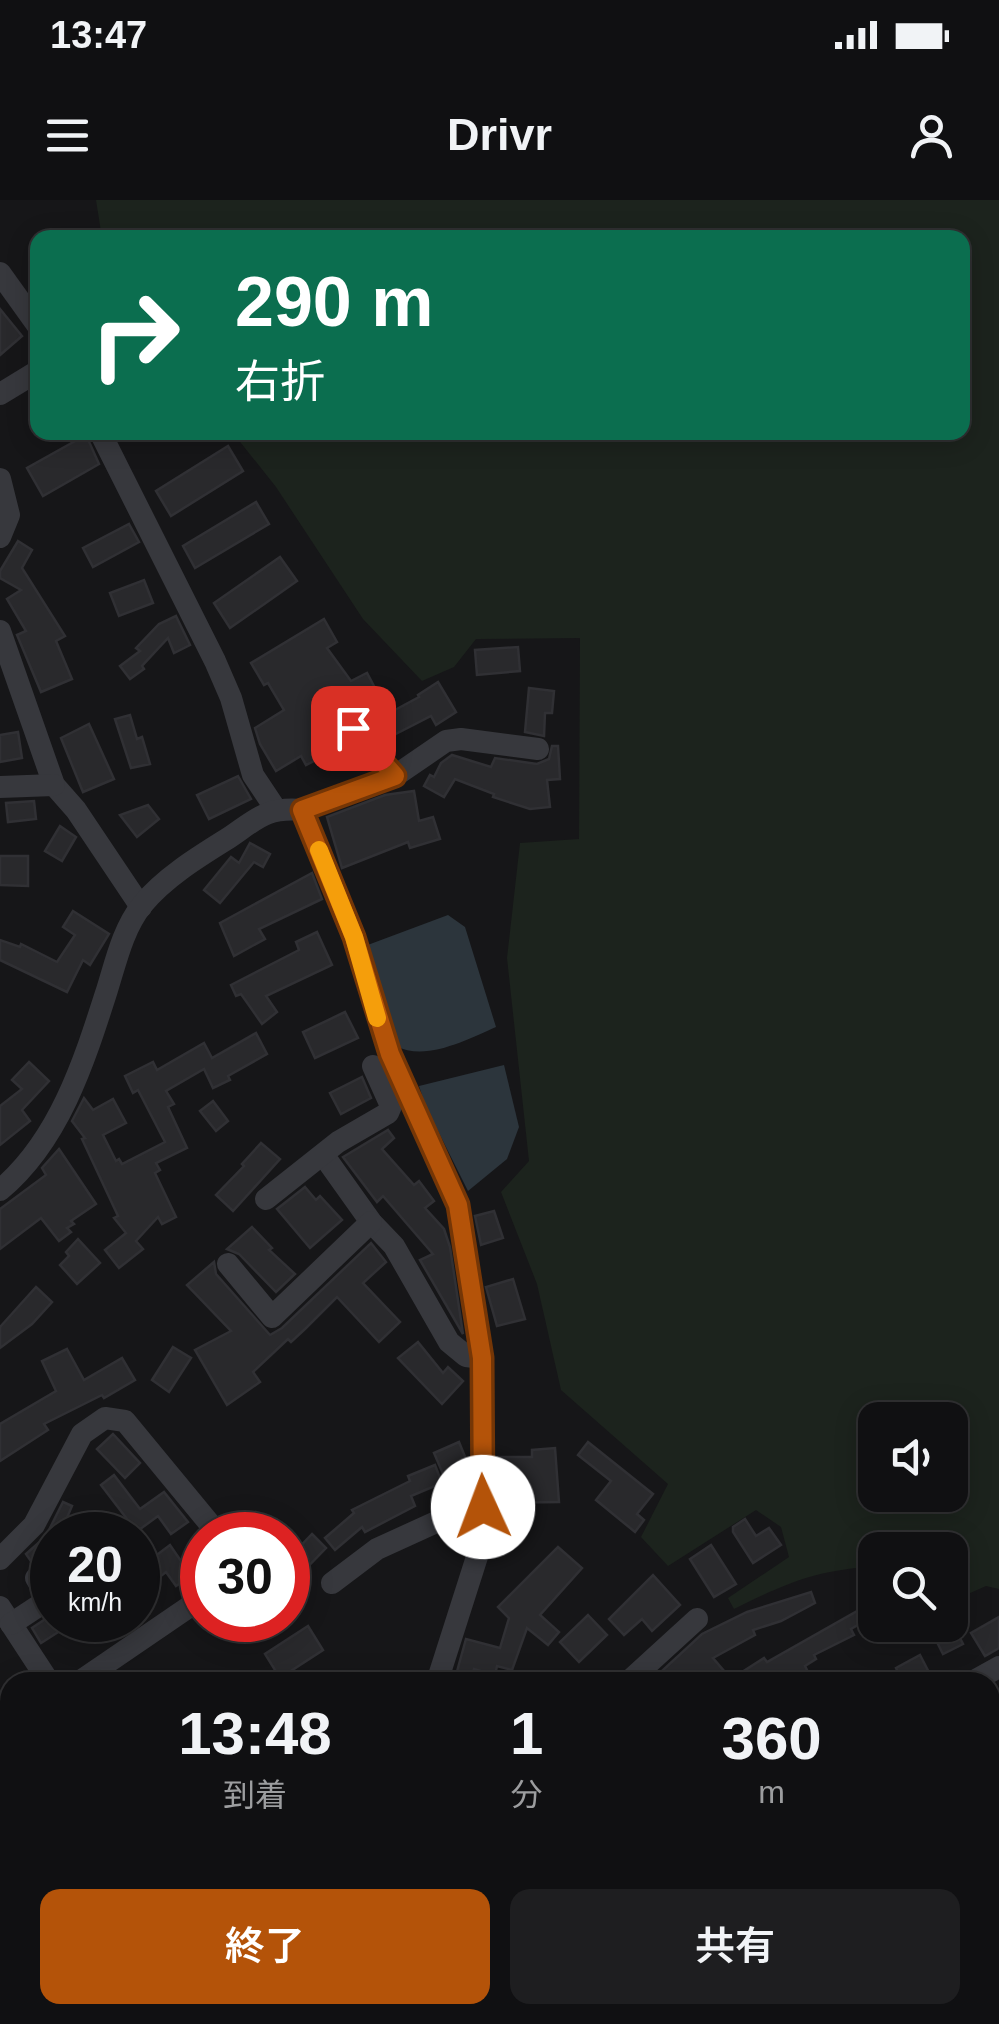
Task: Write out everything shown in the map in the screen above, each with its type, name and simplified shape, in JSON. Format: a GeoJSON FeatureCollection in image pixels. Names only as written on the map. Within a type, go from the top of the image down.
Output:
{"type":"FeatureCollection","features":[{"type":"Feature","properties":{"kind":"street"},"geometry":{"type":"LineString","coordinates":[[0,273],[30,315]]}},
{"type":"Feature","properties":{"kind":"street"},"geometry":{"type":"LineString","coordinates":[[0,394],[30,376]]}},
{"type":"Feature","properties":{"kind":"street"},"geometry":{"type":"LineString","coordinates":[[104,440],[216,661],[253,775],[275,808]]}},
{"type":"Feature","properties":{"kind":"street"},"geometry":{"type":"LineString","coordinates":[[0,479],[10,515],[0,536]]}},
{"type":"Feature","properties":{"kind":"street"},"geometry":{"type":"LineString","coordinates":[[0,631],[8,679],[54,785],[76,810],[141,906]]}},
{"type":"Feature","properties":{"kind":"street"},"geometry":{"type":"LineString","coordinates":[[353,728],[395,776]]}},
{"type":"Feature","properties":{"kind":"street"},"geometry":{"type":"LineString","coordinates":[[0,1190],[25,1167],[52,1132],[86,1050],[125,934],[141,906],[159,888],[275,808],[302,810],[395,776],[446,741],[462,739],[538,749]]}},
{"type":"Feature","properties":{"kind":"street"},"geometry":{"type":"LineString","coordinates":[[0,786],[54,785]]}},
{"type":"Feature","properties":{"kind":"street"},"geometry":{"type":"LineString","coordinates":[[302,810],[354,937],[390,1054],[458,1205],[482,1358],[483,1538],[440,1672]]}},
{"type":"Feature","properties":{"kind":"street"},"geometry":{"type":"LineString","coordinates":[[266,1199],[327,1146],[388,1113],[391,1106],[372,1066]]}},
{"type":"Feature","properties":{"kind":"street"},"geometry":{"type":"LineString","coordinates":[[327,1146],[371,1222],[394,1246],[449,1342],[466,1356],[482,1358]]}},
{"type":"Feature","properties":{"kind":"street"},"geometry":{"type":"LineString","coordinates":[[228,1264],[272,1316],[371,1222]]}},
{"type":"Feature","properties":{"kind":"street"},"geometry":{"type":"LineString","coordinates":[[0,1559],[34,1525],[82,1434],[105,1418],[125,1421],[201,1512]]}},
{"type":"Feature","properties":{"kind":"street"},"geometry":{"type":"LineString","coordinates":[[332,1583],[377,1549],[445,1518],[483,1507]]}},
{"type":"Feature","properties":{"kind":"street"},"geometry":{"type":"LineString","coordinates":[[30,1609],[6,1616],[42,1672]]}},
{"type":"Feature","properties":{"kind":"street"},"geometry":{"type":"LineString","coordinates":[[94,1672],[180,1613]]}},
{"type":"Feature","properties":{"kind":"street"},"geometry":{"type":"LineString","coordinates":[[639,1672],[697,1619]]}},
{"type":"Feature","properties":{"kind":"shaded area"},"geometry":{"type":"Polygon","coordinates":[[[96,200],[999,200],[999,1589],[986,1586],[968,1594],[968,1532],[858,1532],[858,1568],[802,1579],[734,1609],[728,1598],[789,1557],[781,1527],[756,1510],[668,1566],[641,1537],[668,1484],[561,1390],[537,1284],[501,1192],[529,1161],[507,958],[520,843],[579,839],[580,638],[476,639],[454,667],[422,681],[363,619],[276,487],[239,440],[970,440],[970,230],[101,230],[96,200]]]}},
{"type":"Feature","properties":{"kind":"shaded area"},"geometry":{"type":"Polygon","coordinates":[[[448,915],[465,927],[496,1027],[433,1050],[396,1046],[365,946],[448,915]]]}},
{"type":"Feature","properties":{"kind":"shaded area"},"geometry":{"type":"Polygon","coordinates":[[[504,1065],[519,1127],[507,1159],[468,1191],[419,1086],[504,1065]]]}},
{"type":"Feature","properties":{"kind":"building"},"geometry":{"type":"Polygon","coordinates":[[[0,309],[22,336],[0,355],[0,309]]]}},
{"type":"Feature","properties":{"kind":"building"},"geometry":{"type":"Polygon","coordinates":[[[77,440],[88,440],[99,464],[43,496],[27,468],[77,440]]]}},
{"type":"Feature","properties":{"kind":"building"},"geometry":{"type":"Polygon","coordinates":[[[228,446],[243,471],[171,516],[156,491],[228,446]]]}},
{"type":"Feature","properties":{"kind":"building"},"geometry":{"type":"Polygon","coordinates":[[[256,502],[269,524],[195,568],[183,546],[256,502]]]}},
{"type":"Feature","properties":{"kind":"building"},"geometry":{"type":"Polygon","coordinates":[[[129,524],[139,542],[93,567],[83,548],[129,524]]]}},
{"type":"Feature","properties":{"kind":"building"},"geometry":{"type":"Polygon","coordinates":[[[18,541],[32,550],[22,568],[65,636],[56,641],[72,679],[41,692],[17,635],[26,631],[7,599],[21,590],[0,578],[0,571],[18,541]]]}},
{"type":"Feature","properties":{"kind":"building"},"geometry":{"type":"Polygon","coordinates":[[[280,557],[297,581],[230,628],[214,603],[280,557]]]}},
{"type":"Feature","properties":{"kind":"building"},"geometry":{"type":"Polygon","coordinates":[[[144,580],[153,603],[119,616],[110,593],[144,580]]]}},
{"type":"Feature","properties":{"kind":"building"},"geometry":{"type":"Polygon","coordinates":[[[176,616],[190,645],[174,653],[168,638],[142,666],[144,669],[130,679],[120,666],[140,651],[136,648],[159,624],[176,616]]]}},
{"type":"Feature","properties":{"kind":"building"},"geometry":{"type":"Polygon","coordinates":[[[324,619],[337,642],[327,648],[351,681],[367,673],[376,690],[328,715],[344,746],[306,765],[301,756],[276,771],[255,728],[284,710],[251,663],[324,619]]]}},
{"type":"Feature","properties":{"kind":"building"},"geometry":{"type":"Polygon","coordinates":[[[518,647],[520,671],[477,675],[475,650],[518,647]]]}},
{"type":"Feature","properties":{"kind":"building"},"geometry":{"type":"Polygon","coordinates":[[[438,682],[456,712],[436,725],[431,716],[384,740],[369,724],[419,697],[438,682]]]}},
{"type":"Feature","properties":{"kind":"building"},"geometry":{"type":"Polygon","coordinates":[[[529,688],[554,691],[552,713],[545,713],[544,736],[525,732],[529,688]]]}},
{"type":"Feature","properties":{"kind":"building"},"geometry":{"type":"Polygon","coordinates":[[[130,715],[150,764],[131,768],[115,719],[130,715]]]}},
{"type":"Feature","properties":{"kind":"building"},"geometry":{"type":"Polygon","coordinates":[[[89,724],[114,779],[83,792],[61,738],[89,724]]]}},
{"type":"Feature","properties":{"kind":"building"},"geometry":{"type":"Polygon","coordinates":[[[18,732],[22,758],[0,762],[0,735],[18,732]]]}},
{"type":"Feature","properties":{"kind":"building"},"geometry":{"type":"Polygon","coordinates":[[[552,746],[558,746],[560,779],[547,780],[550,807],[530,809],[455,779],[444,797],[424,786],[452,755],[491,767],[495,758],[537,764],[549,759],[552,746]]]}},
{"type":"Feature","properties":{"kind":"building"},"geometry":{"type":"Polygon","coordinates":[[[238,776],[251,799],[209,819],[197,795],[238,776]]]}},
{"type":"Feature","properties":{"kind":"building"},"geometry":{"type":"Polygon","coordinates":[[[414,791],[419,821],[433,817],[440,839],[410,848],[408,842],[342,868],[327,817],[385,795],[414,791]]]}},
{"type":"Feature","properties":{"kind":"building"},"geometry":{"type":"Polygon","coordinates":[[[34,801],[36,819],[8,822],[6,803],[34,801]]]}},
{"type":"Feature","properties":{"kind":"building"},"geometry":{"type":"Polygon","coordinates":[[[148,805],[159,819],[137,837],[120,815],[148,805]]]}},
{"type":"Feature","properties":{"kind":"building"},"geometry":{"type":"Polygon","coordinates":[[[60,826],[76,837],[62,861],[45,851],[60,826]]]}},
{"type":"Feature","properties":{"kind":"building"},"geometry":{"type":"Polygon","coordinates":[[[250,843],[270,854],[263,867],[254,862],[220,903],[204,890],[231,857],[239,863],[250,843]]]}},
{"type":"Feature","properties":{"kind":"building"},"geometry":{"type":"Polygon","coordinates":[[[0,856],[28,856],[28,886],[0,885],[0,856]]]}},
{"type":"Feature","properties":{"kind":"building"},"geometry":{"type":"Polygon","coordinates":[[[312,873],[322,899],[259,929],[265,939],[234,956],[220,923],[312,873]]]}},
{"type":"Feature","properties":{"kind":"building"},"geometry":{"type":"Polygon","coordinates":[[[73,911],[109,934],[90,965],[83,960],[67,992],[0,960],[0,940],[20,947],[21,944],[57,962],[75,935],[63,927],[73,911]]]}},
{"type":"Feature","properties":{"kind":"building"},"geometry":{"type":"Polygon","coordinates":[[[317,932],[332,965],[266,996],[277,1012],[262,1024],[231,985],[299,950],[296,942],[317,932]]]}},
{"type":"Feature","properties":{"kind":"building"},"geometry":{"type":"Polygon","coordinates":[[[345,1012],[358,1038],[315,1058],[303,1032],[345,1012]]]}},
{"type":"Feature","properties":{"kind":"building"},"geometry":{"type":"Polygon","coordinates":[[[256,1033],[267,1054],[228,1076],[230,1080],[213,1088],[204,1069],[166,1091],[174,1104],[168,1107],[187,1148],[156,1163],[160,1170],[155,1173],[176,1217],[162,1224],[158,1217],[136,1241],[143,1249],[119,1268],[105,1250],[126,1233],[114,1218],[118,1216],[82,1139],[85,1138],[72,1121],[84,1098],[93,1110],[113,1099],[126,1123],[103,1135],[116,1161],[119,1159],[122,1164],[165,1142],[138,1090],[133,1093],[125,1076],[153,1062],[157,1070],[204,1043],[212,1058],[256,1033]]]}},
{"type":"Feature","properties":{"kind":"building"},"geometry":{"type":"Polygon","coordinates":[[[29,1062],[49,1081],[22,1110],[30,1121],[0,1145],[0,1106],[22,1089],[12,1080],[29,1062]]]}},
{"type":"Feature","properties":{"kind":"building"},"geometry":{"type":"Polygon","coordinates":[[[362,1077],[371,1098],[341,1114],[330,1093],[362,1077]]]}},
{"type":"Feature","properties":{"kind":"building"},"geometry":{"type":"Polygon","coordinates":[[[213,1101],[228,1121],[216,1131],[200,1111],[213,1101]]]}},
{"type":"Feature","properties":{"kind":"building"},"geometry":{"type":"Polygon","coordinates":[[[388,1130],[394,1138],[382,1149],[414,1185],[419,1181],[434,1201],[425,1208],[444,1229],[450,1247],[463,1334],[420,1260],[433,1254],[383,1196],[377,1202],[343,1157],[388,1130]]]}},
{"type":"Feature","properties":{"kind":"building"},"geometry":{"type":"Polygon","coordinates":[[[261,1143],[280,1159],[233,1211],[216,1195],[261,1143]]]}},
{"type":"Feature","properties":{"kind":"building"},"geometry":{"type":"Polygon","coordinates":[[[59,1149],[96,1204],[71,1221],[74,1224],[67,1228],[71,1232],[59,1241],[41,1218],[0,1249],[0,1209],[46,1175],[42,1168],[59,1149]]]}},
{"type":"Feature","properties":{"kind":"building"},"geometry":{"type":"Polygon","coordinates":[[[305,1187],[316,1200],[320,1196],[342,1220],[310,1248],[277,1209],[305,1187]]]}},
{"type":"Feature","properties":{"kind":"building"},"geometry":{"type":"Polygon","coordinates":[[[494,1211],[503,1238],[481,1245],[475,1216],[494,1211]]]}},
{"type":"Feature","properties":{"kind":"building"},"geometry":{"type":"Polygon","coordinates":[[[252,1227],[295,1274],[276,1292],[239,1254],[227,1249],[252,1227]]]}},
{"type":"Feature","properties":{"kind":"building"},"geometry":{"type":"Polygon","coordinates":[[[78,1239],[100,1263],[77,1284],[60,1265],[78,1239]]]}},
{"type":"Feature","properties":{"kind":"building"},"geometry":{"type":"Polygon","coordinates":[[[371,1243],[386,1262],[363,1283],[400,1322],[379,1342],[337,1297],[253,1372],[260,1382],[227,1405],[195,1350],[231,1331],[187,1285],[214,1262],[216,1274],[270,1335],[371,1243]]]}},
{"type":"Feature","properties":{"kind":"building"},"geometry":{"type":"Polygon","coordinates":[[[513,1279],[525,1319],[497,1326],[486,1287],[513,1279]]]}},
{"type":"Feature","properties":{"kind":"building"},"geometry":{"type":"Polygon","coordinates":[[[36,1287],[52,1302],[32,1324],[0,1348],[0,1327],[36,1287]]]}},
{"type":"Feature","properties":{"kind":"building"},"geometry":{"type":"Polygon","coordinates":[[[418,1342],[443,1373],[448,1367],[463,1381],[442,1404],[398,1358],[418,1342]]]}},
{"type":"Feature","properties":{"kind":"building"},"geometry":{"type":"Polygon","coordinates":[[[173,1347],[191,1358],[169,1392],[152,1380],[173,1347]]]}},
{"type":"Feature","properties":{"kind":"building"},"geometry":{"type":"Polygon","coordinates":[[[67,1349],[84,1380],[122,1358],[135,1380],[44,1424],[48,1430],[0,1461],[0,1424],[56,1391],[42,1361],[67,1349]]]}},
{"type":"Feature","properties":{"kind":"building"},"geometry":{"type":"Polygon","coordinates":[[[113,1434],[140,1463],[125,1478],[97,1449],[113,1434]]]}},
{"type":"Feature","properties":{"kind":"building"},"geometry":{"type":"Polygon","coordinates":[[[459,1442],[468,1464],[443,1474],[434,1453],[459,1442]]]}},
{"type":"Feature","properties":{"kind":"building"},"geometry":{"type":"Polygon","coordinates":[[[588,1442],[653,1494],[637,1514],[644,1520],[635,1532],[596,1500],[611,1481],[578,1455],[588,1442]]]}},
{"type":"Feature","properties":{"kind":"building"},"geometry":{"type":"Polygon","coordinates":[[[555,1448],[559,1502],[498,1503],[498,1457],[532,1457],[532,1450],[555,1448]]]}},
{"type":"Feature","properties":{"kind":"building"},"geometry":{"type":"Polygon","coordinates":[[[435,1465],[442,1483],[411,1496],[415,1506],[365,1532],[362,1527],[335,1550],[325,1538],[354,1513],[352,1510],[410,1481],[408,1476],[435,1465]]]}},
{"type":"Feature","properties":{"kind":"building"},"geometry":{"type":"Polygon","coordinates":[[[114,1475],[140,1509],[164,1492],[180,1512],[180,1528],[171,1534],[160,1519],[160,1512],[122,1512],[101,1485],[114,1475]]]}},
{"type":"Feature","properties":{"kind":"building"},"geometry":{"type":"Polygon","coordinates":[[[63,1502],[72,1506],[69,1512],[58,1512],[63,1502]]]}},
{"type":"Feature","properties":{"kind":"building"},"geometry":{"type":"Polygon","coordinates":[[[745,1519],[756,1536],[769,1528],[781,1545],[753,1563],[733,1532],[733,1527],[745,1519]]]}},
{"type":"Feature","properties":{"kind":"building"},"geometry":{"type":"Polygon","coordinates":[[[310,1536],[326,1548],[310,1564],[310,1536]]]}},
{"type":"Feature","properties":{"kind":"building"},"geometry":{"type":"Polygon","coordinates":[[[170,1545],[180,1560],[180,1583],[176,1586],[166,1572],[160,1577],[160,1552],[170,1545]]]}},
{"type":"Feature","properties":{"kind":"building"},"geometry":{"type":"Polygon","coordinates":[[[711,1545],[736,1584],[714,1597],[690,1559],[711,1545]]]}},
{"type":"Feature","properties":{"kind":"building"},"geometry":{"type":"Polygon","coordinates":[[[558,1547],[582,1568],[540,1615],[559,1632],[548,1645],[527,1628],[512,1670],[497,1666],[496,1672],[457,1672],[466,1639],[500,1648],[509,1618],[498,1607],[558,1547]]]}},
{"type":"Feature","properties":{"kind":"building"},"geometry":{"type":"Polygon","coordinates":[[[653,1575],[680,1605],[652,1631],[642,1619],[624,1635],[609,1619],[653,1575]]]}},
{"type":"Feature","properties":{"kind":"building"},"geometry":{"type":"Polygon","coordinates":[[[811,1592],[815,1603],[753,1630],[755,1635],[713,1658],[725,1672],[661,1672],[702,1634],[747,1612],[811,1592]]]}},
{"type":"Feature","properties":{"kind":"building"},"geometry":{"type":"Polygon","coordinates":[[[858,1611],[858,1625],[851,1629],[854,1635],[814,1655],[816,1659],[805,1666],[808,1672],[742,1672],[858,1611]]]}},
{"type":"Feature","properties":{"kind":"building"},"geometry":{"type":"Polygon","coordinates":[[[588,1615],[607,1635],[579,1662],[560,1642],[588,1615]]]}},
{"type":"Feature","properties":{"kind":"building"},"geometry":{"type":"Polygon","coordinates":[[[999,1617],[999,1648],[985,1656],[971,1633],[999,1617]]]}},
{"type":"Feature","properties":{"kind":"building"},"geometry":{"type":"Polygon","coordinates":[[[310,1629],[323,1650],[289,1672],[276,1672],[265,1654],[283,1642],[310,1642],[310,1629]]]}},
{"type":"Feature","properties":{"kind":"building"},"geometry":{"type":"Polygon","coordinates":[[[937,1642],[962,1642],[963,1644],[943,1654],[937,1642]]]}},
{"type":"Feature","properties":{"kind":"building"},"geometry":{"type":"Polygon","coordinates":[[[920,1655],[929,1672],[898,1672],[896,1668],[920,1655]]]}},
{"type":"Feature","properties":{"kind":"slow traffic"},"geometry":{"type":"LineString","coordinates":[[319,850],[354,937],[377,1018]]}},
{"type":"Feature","properties":{"kind":"route"},"geometry":{"type":"LineString","coordinates":[[353,728],[395,776],[302,810],[354,937],[390,1054],[458,1205],[482,1358],[483,1507]]}}]}
